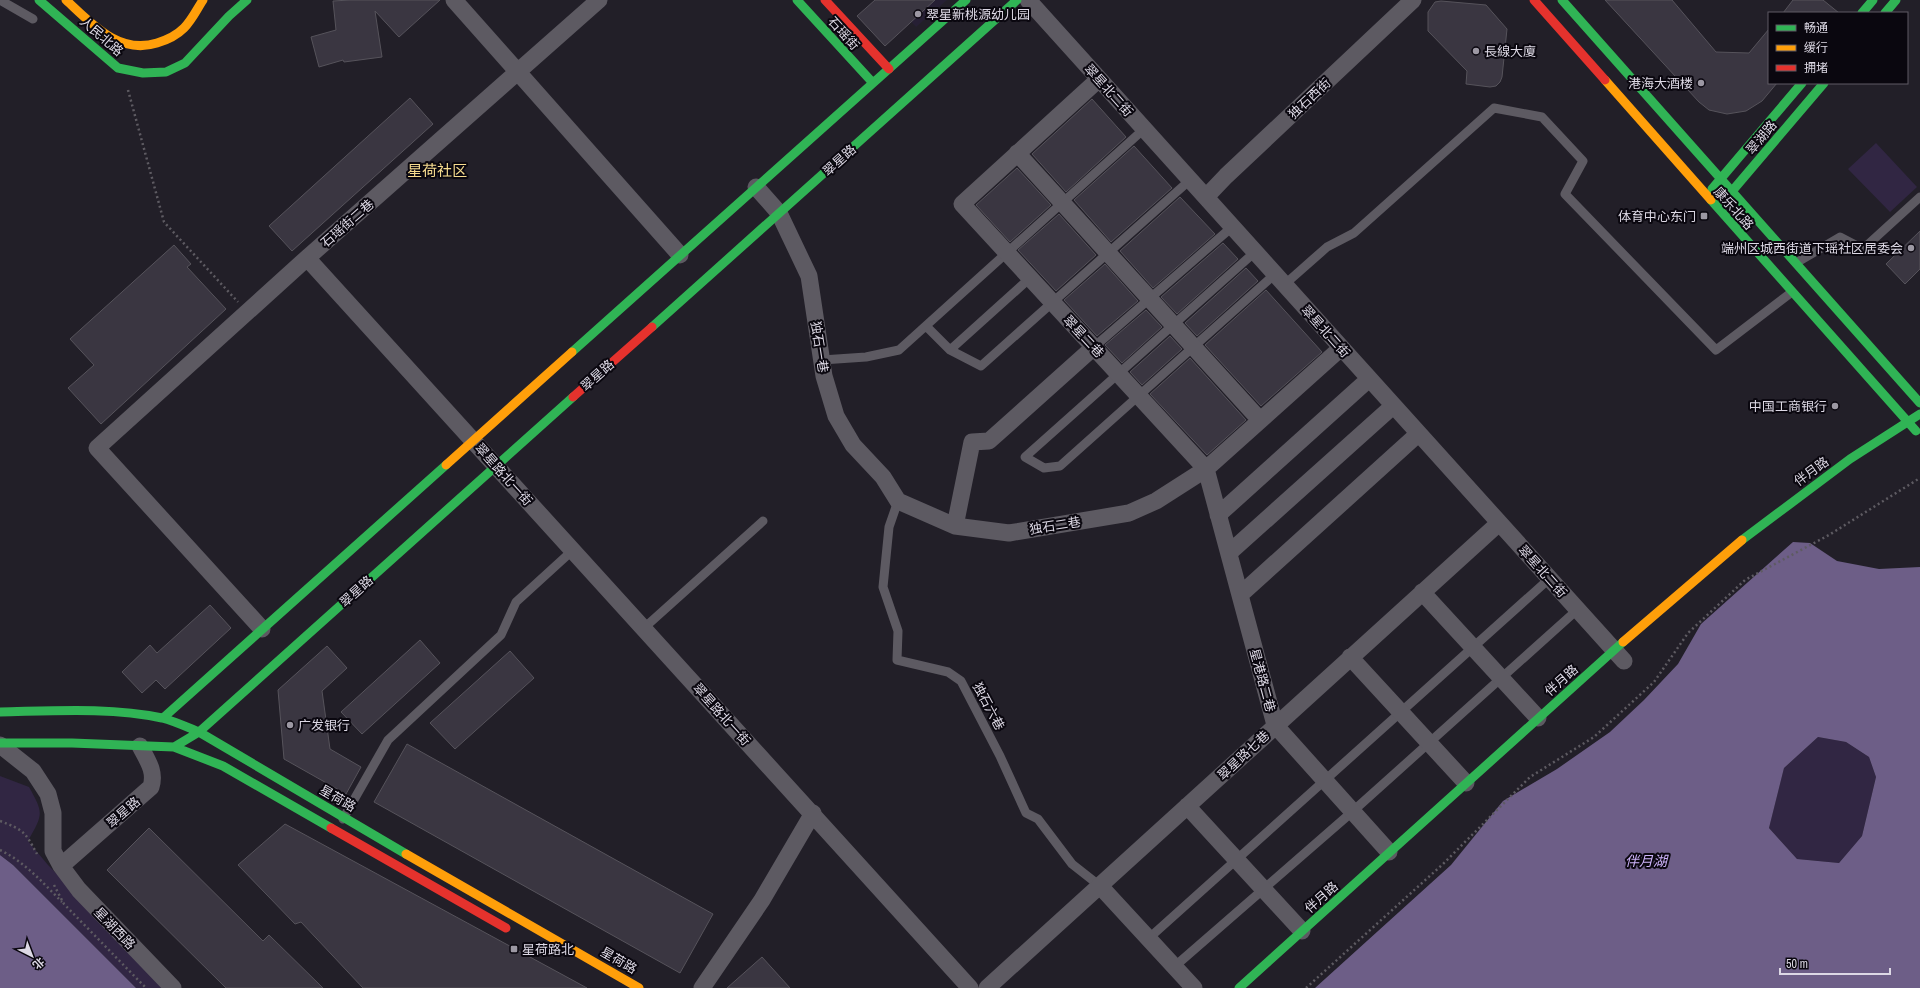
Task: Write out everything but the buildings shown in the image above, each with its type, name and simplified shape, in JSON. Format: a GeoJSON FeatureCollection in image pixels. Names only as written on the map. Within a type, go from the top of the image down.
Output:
{"type":"FeatureCollection","features":[{"type":"Feature","properties":{"kind":"street","name":"人民北路"},"geometry":{"type":"LineString","coordinates":[[39,0],[118,68],[143,73],[166,72],[184,63],[229,16],[247,0]]}},
{"type":"Feature","properties":{"kind":"street","name":"人民北路"},"geometry":{"type":"LineString","coordinates":[[66,0],[106,35],[128,46],[145,48],[172,37],[184,28],[203,0]]}},
{"type":"Feature","properties":{"kind":"street"},"geometry":{"type":"LineString","coordinates":[[454,0],[519,71],[680,255]]}},
{"type":"Feature","properties":{"kind":"street","name":"石瑶街二巷"},"geometry":{"type":"LineString","coordinates":[[262,629],[97,448],[307,258],[599,0]]}},
{"type":"Feature","properties":{"kind":"street","name":"石瑶街"},"geometry":{"type":"LineString","coordinates":[[797,0],[873,83]]}},
{"type":"Feature","properties":{"kind":"street","name":"石瑶街"},"geometry":{"type":"LineString","coordinates":[[825,0],[889,69]]}},
{"type":"Feature","properties":{"kind":"street"},"geometry":{"type":"LineString","coordinates":[[163,718],[204,686],[262,629],[966,0]]}},
{"type":"Feature","properties":{"kind":"street","name":"翠星路"},"geometry":{"type":"LineString","coordinates":[[174,747],[199,732],[223,706],[497,465],[1017,0]]}},
{"type":"Feature","properties":{"kind":"street","name":"翠星北二街"},"geometry":{"type":"LineString","coordinates":[[1028,0],[1621,658]]}},
{"type":"Feature","properties":{"kind":"street","name":"独石西街"},"geometry":{"type":"LineString","coordinates":[[1206,198],[1226,176],[1413,0]]}},
{"type":"Feature","properties":{"kind":"street","name":"康乐北路"},"geometry":{"type":"LineString","coordinates":[[1534,0],[1915,432]]}},
{"type":"Feature","properties":{"kind":"street","name":"康乐北路"},"geometry":{"type":"LineString","coordinates":[[1562,0],[1920,403]]}},
{"type":"Feature","properties":{"kind":"street"},"geometry":{"type":"LineString","coordinates":[[1863,12],[1873,0]]}},
{"type":"Feature","properties":{"kind":"street"},"geometry":{"type":"LineString","coordinates":[[1886,12],[1896,0]]}},
{"type":"Feature","properties":{"kind":"street"},"geometry":{"type":"LineString","coordinates":[[1099,79],[1017,153],[1260,420]]}},
{"type":"Feature","properties":{"kind":"street","name":"翠湖路"},"geometry":{"type":"LineString","coordinates":[[1706,195],[1722,179],[1801,84]]}},
{"type":"Feature","properties":{"kind":"street","name":"翠湖路"},"geometry":{"type":"LineString","coordinates":[[1717,208],[1733,192],[1823,84]]}},
{"type":"Feature","properties":{"kind":"street","name":"翠星二巷"},"geometry":{"type":"LineString","coordinates":[[1017,153],[962,204],[1206,469]]}},
{"type":"Feature","properties":{"kind":"street","name":"独石一巷"},"geometry":{"type":"LineString","coordinates":[[756,187],[779,213],[809,276],[824,376],[836,416],[853,446],[883,477],[898,501]]}},
{"type":"Feature","properties":{"kind":"street","name":"翠星路北一街"},"geometry":{"type":"LineString","coordinates":[[307,258],[497,465],[970,988]]}},
{"type":"Feature","properties":{"kind":"street"},"geometry":{"type":"LineString","coordinates":[[955,526],[972,442],[989,441],[1094,347]]}},
{"type":"Feature","properties":{"kind":"street","name":"独石二巷"},"geometry":{"type":"LineString","coordinates":[[898,501],[955,526],[1009,533],[1129,513],[1156,501],[1206,469],[1341,348]]}},
{"type":"Feature","properties":{"kind":"street"},"geometry":{"type":"LineString","coordinates":[[1218,515],[1369,379]]}},
{"type":"Feature","properties":{"kind":"street"},"geometry":{"type":"LineString","coordinates":[[1229,553],[1393,406]]}},
{"type":"Feature","properties":{"kind":"street","name":"伴月路"},"geometry":{"type":"LineString","coordinates":[[1239,988],[1538,718],[1621,658],[1754,529],[1850,459],[1920,414]]}},
{"type":"Feature","properties":{"kind":"street"},"geometry":{"type":"LineString","coordinates":[[1240,595],[1418,434]]}},
{"type":"Feature","properties":{"kind":"street","name":"星港路二巷"},"geometry":{"type":"LineString","coordinates":[[1206,469],[1275,725],[1389,852]]}},
{"type":"Feature","properties":{"kind":"street","name":"翠星路七巷"},"geometry":{"type":"LineString","coordinates":[[987,988],[1499,522]]}},
{"type":"Feature","properties":{"kind":"street"},"geometry":{"type":"LineString","coordinates":[[1422,592],[1538,718]]}},
{"type":"Feature","properties":{"kind":"street"},"geometry":{"type":"LineString","coordinates":[[1350,657],[1466,783]]}},
{"type":"Feature","properties":{"kind":"street"},"geometry":{"type":"LineString","coordinates":[[70,710],[71,723]]}},
{"type":"Feature","properties":{"kind":"street","name":"星荷路"},"geometry":{"type":"LineString","coordinates":[[0,712],[70,710],[136,714],[163,718],[199,732],[639,988]]}},
{"type":"Feature","properties":{"kind":"street"},"geometry":{"type":"LineString","coordinates":[[0,744],[72,739],[140,746],[174,747],[222,766],[514,932]]}},
{"type":"Feature","properties":{"kind":"street","name":"星湖西路"},"geometry":{"type":"LineString","coordinates":[[0,744],[33,770],[48,794],[53,813],[54,851],[61,866],[79,890],[172,988]]}},
{"type":"Feature","properties":{"kind":"street","name":"翠星路"},"geometry":{"type":"LineString","coordinates":[[61,866],[151,787],[154,778],[153,771],[140,746]]}},
{"type":"Feature","properties":{"kind":"street"},"geometry":{"type":"LineString","coordinates":[[1187,806],[1302,931]]}},
{"type":"Feature","properties":{"kind":"street"},"geometry":{"type":"LineString","coordinates":[[702,988],[762,900],[813,813]]}},
{"type":"Feature","properties":{"kind":"street"},"geometry":{"type":"LineString","coordinates":[[1100,886],[1194,988]]}},
{"type":"Feature","properties":{"kind":"lane"},"geometry":{"type":"LineString","coordinates":[[0,0],[33,19]]}},
{"type":"Feature","properties":{"kind":"lane"},"geometry":{"type":"LineString","coordinates":[[1255,252],[1025,457],[1044,468],[1060,466],[1194,347],[1280,280],[1327,247],[1354,233],[1494,108],[1542,117],[1583,161],[1565,194],[1716,350],[1792,292]]}},
{"type":"Feature","properties":{"kind":"lane"},"geometry":{"type":"LineString","coordinates":[[822,360],[866,357],[899,350],[1144,129]]}},
{"type":"Feature","properties":{"kind":"lane"},"geometry":{"type":"LineString","coordinates":[[926,326],[950,350],[981,366],[1190,180]]}},
{"type":"Feature","properties":{"kind":"lane"},"geometry":{"type":"LineString","coordinates":[[1796,263],[1840,237],[1863,249],[1920,197]]}},
{"type":"Feature","properties":{"kind":"lane"},"geometry":{"type":"LineString","coordinates":[[1094,347],[1232,227]]}},
{"type":"Feature","properties":{"kind":"lane"},"geometry":{"type":"LineString","coordinates":[[950,350],[1030,278]]}},
{"type":"Feature","properties":{"kind":"lane","name":"独石六巷"},"geometry":{"type":"LineString","coordinates":[[898,501],[889,527],[883,587],[898,631],[897,660],[948,672],[961,681],[1000,756],[1026,812],[1038,819],[1072,864],[1100,886]]}},
{"type":"Feature","properties":{"kind":"lane"},"geometry":{"type":"LineString","coordinates":[[644,628],[763,521]]}},
{"type":"Feature","properties":{"kind":"lane"},"geometry":{"type":"LineString","coordinates":[[336,831],[388,740],[501,635],[516,602],[574,550]]}},
{"type":"Feature","properties":{"kind":"lane"},"geometry":{"type":"LineString","coordinates":[[1148,939],[1549,578]]}},
{"type":"Feature","properties":{"kind":"lane"},"geometry":{"type":"LineString","coordinates":[[1174,967],[1352,812],[1577,610]]}},
{"type":"Feature","properties":{"kind":"path"},"geometry":{"type":"LineString","coordinates":[[128,90],[164,222],[248,312]]}},
{"type":"Feature","properties":{"kind":"path"},"geometry":{"type":"LineString","coordinates":[[1306,988],[1443,864],[1530,777],[1594,737],[1654,682],[1688,633],[1745,580],[1828,535],[1920,478]]}},
{"type":"Feature","properties":{"kind":"path"},"geometry":{"type":"LineString","coordinates":[[0,850],[13,856],[64,904]]}},
{"type":"Feature","properties":{"kind":"shaded area","name":"翠星新桃源幼儿园"},"geometry":{"type":"Polygon","coordinates":[[[892,0],[947,0],[916,27],[892,0]]]}},
{"type":"Feature","properties":{"kind":"shaded area"},"geometry":{"type":"Polygon","coordinates":[[[1876,143],[1917,187],[1890,212],[1848,169],[1876,143]]]}},
{"type":"Feature","properties":{"kind":"shaded area"},"geometry":{"type":"Polygon","coordinates":[[[1818,737],[1846,742],[1869,757],[1876,777],[1862,836],[1839,863],[1797,859],[1769,828],[1784,768],[1818,737]]]}},
{"type":"Feature","properties":{"kind":"shaded area"},"geometry":{"type":"Polygon","coordinates":[[[0,776],[29,787],[37,803],[40,814],[39,819],[28,841],[48,865],[170,988],[136,988],[13,865],[0,855],[0,776]]]}},
{"type":"Feature","properties":{"kind":"water","name":"伴月湖"},"geometry":{"type":"Polygon","coordinates":[[[1793,542],[1810,543],[1837,561],[1879,569],[1920,567],[1920,988],[1315,988],[1451,865],[1503,801],[1557,769],[1610,732],[1644,700],[1678,664],[1701,624],[1793,542]],[[1818,737],[1784,768],[1769,828],[1797,859],[1839,863],[1862,836],[1876,777],[1869,757],[1846,742],[1818,737]]]}},
{"type":"Feature","properties":{"kind":"water"},"geometry":{"type":"Polygon","coordinates":[[[0,855],[13,865],[136,988],[0,988],[0,855]]]}},
{"type":"Feature","properties":{"kind":"traffic: fast"},"geometry":{"type":"LineString","coordinates":[[39,0],[118,68],[143,73],[166,72],[185,63],[229,16],[247,0]]}},
{"type":"Feature","properties":{"kind":"traffic: fast"},"geometry":{"type":"LineString","coordinates":[[797,0],[873,83]]}},
{"type":"Feature","properties":{"kind":"traffic: fast"},"geometry":{"type":"LineString","coordinates":[[572,352],[966,0]]}},
{"type":"Feature","properties":{"kind":"traffic: fast"},"geometry":{"type":"LineString","coordinates":[[652,327],[1017,0]]}},
{"type":"Feature","properties":{"kind":"traffic: fast"},"geometry":{"type":"LineString","coordinates":[[1562,0],[1920,403]]}},
{"type":"Feature","properties":{"kind":"traffic: fast"},"geometry":{"type":"LineString","coordinates":[[1863,12],[1873,0]]}},
{"type":"Feature","properties":{"kind":"traffic: fast"},"geometry":{"type":"LineString","coordinates":[[1886,12],[1896,0]]}},
{"type":"Feature","properties":{"kind":"traffic: fast"},"geometry":{"type":"LineString","coordinates":[[1712,189],[1801,84]]}},
{"type":"Feature","properties":{"kind":"traffic: fast"},"geometry":{"type":"LineString","coordinates":[[1722,203],[1823,84]]}},
{"type":"Feature","properties":{"kind":"traffic: fast"},"geometry":{"type":"LineString","coordinates":[[1711,200],[1916,431]]}},
{"type":"Feature","properties":{"kind":"traffic: fast"},"geometry":{"type":"LineString","coordinates":[[174,747],[199,732],[573,397]]}},
{"type":"Feature","properties":{"kind":"traffic: fast"},"geometry":{"type":"LineString","coordinates":[[1742,540],[1850,459],[1920,414]]}},
{"type":"Feature","properties":{"kind":"traffic: fast"},"geometry":{"type":"LineString","coordinates":[[163,718],[446,465]]}},
{"type":"Feature","properties":{"kind":"traffic: fast"},"geometry":{"type":"LineString","coordinates":[[1239,988],[1623,642]]}},
{"type":"Feature","properties":{"kind":"traffic: fast"},"geometry":{"type":"LineString","coordinates":[[0,712],[122,712],[162,718],[171,721],[199,732],[406,854]]}},
{"type":"Feature","properties":{"kind":"traffic: fast"},"geometry":{"type":"LineString","coordinates":[[0,743],[72,743],[174,747],[223,766],[331,828]]}},
{"type":"Feature","properties":{"kind":"traffic: slow"},"geometry":{"type":"LineString","coordinates":[[66,0],[86,19],[107,35],[130,45],[143,46],[161,42],[178,33],[190,22],[203,0]]}},
{"type":"Feature","properties":{"kind":"traffic: slow"},"geometry":{"type":"LineString","coordinates":[[1605,80],[1711,200]]}},
{"type":"Feature","properties":{"kind":"traffic: slow"},"geometry":{"type":"LineString","coordinates":[[446,465],[572,352]]}},
{"type":"Feature","properties":{"kind":"traffic: slow"},"geometry":{"type":"LineString","coordinates":[[1623,642],[1742,540]]}},
{"type":"Feature","properties":{"kind":"traffic: slow"},"geometry":{"type":"LineString","coordinates":[[406,854],[639,988]]}},
{"type":"Feature","properties":{"kind":"traffic: jam"},"geometry":{"type":"LineString","coordinates":[[825,0],[889,69]]}},
{"type":"Feature","properties":{"kind":"traffic: jam"},"geometry":{"type":"LineString","coordinates":[[1534,0],[1605,80]]}},
{"type":"Feature","properties":{"kind":"traffic: jam"},"geometry":{"type":"LineString","coordinates":[[573,397],[652,327]]}},
{"type":"Feature","properties":{"kind":"traffic: jam"},"geometry":{"type":"LineString","coordinates":[[331,828],[506,928]]}},
{"type":"Feature","properties":{"kind":"place","name":"翠星新桃源幼儿园"},"geometry":{"type":"Point","coordinates":[918,14]}},
{"type":"Feature","properties":{"kind":"place","name":"長線大廈"},"geometry":{"type":"Point","coordinates":[1476,51]}},
{"type":"Feature","properties":{"kind":"place","name":"港海大酒楼"},"geometry":{"type":"Point","coordinates":[1701,83]}},
{"type":"Feature","properties":{"kind":"place","name":"体育中心东门"},"geometry":{"type":"Point","coordinates":[1704,216]}},
{"type":"Feature","properties":{"kind":"place","name":"端州区城西街道下瑶社区居委会"},"geometry":{"type":"Point","coordinates":[1911,248]}},
{"type":"Feature","properties":{"kind":"place","name":"中国工商银行"},"geometry":{"type":"Point","coordinates":[1835,406]}},
{"type":"Feature","properties":{"kind":"place","name":"广发银行"},"geometry":{"type":"Point","coordinates":[290,725]}},
{"type":"Feature","properties":{"kind":"place","name":"星荷路北"},"geometry":{"type":"Point","coordinates":[514,949]}},
{"type":"Feature","properties":{"kind":"district","name":"星荷社区"},"geometry":{"type":"Point","coordinates":[437,171]}}]}
